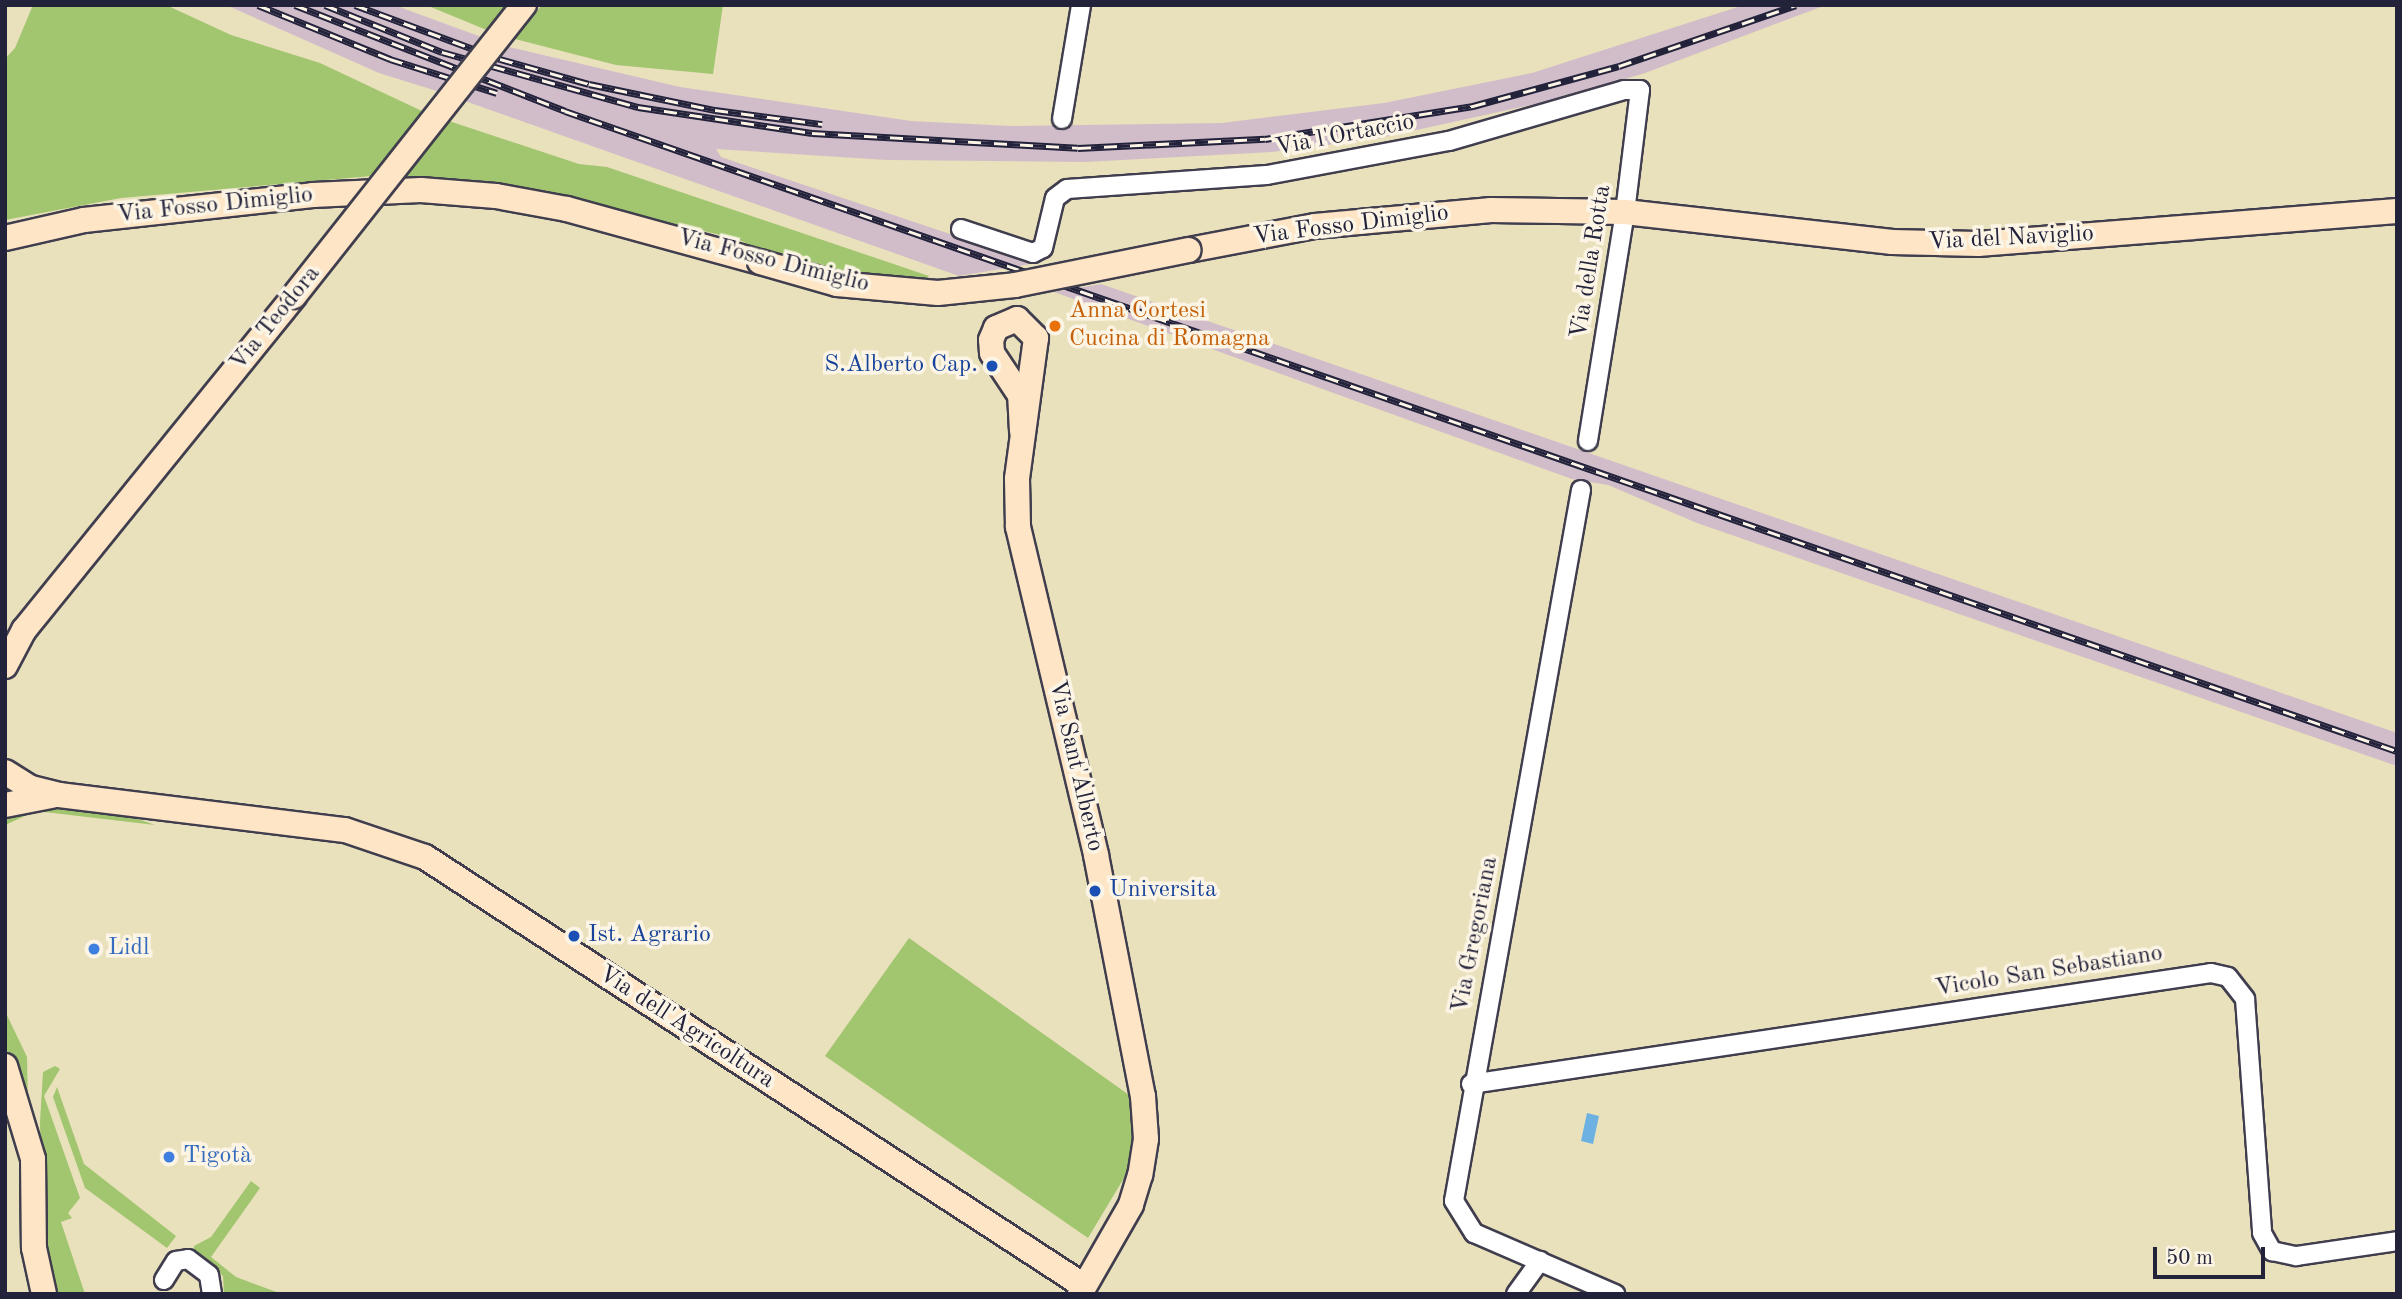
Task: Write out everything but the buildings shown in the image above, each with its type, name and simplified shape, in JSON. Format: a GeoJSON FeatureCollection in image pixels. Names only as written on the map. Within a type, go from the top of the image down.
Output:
{"type":"FeatureCollection","features":[{"type":"Feature","properties":{"kind":"street","name":"Via Teodora"},"geometry":{"type":"LineString","coordinates":[[5,666],[14,637],[294,296],[524,5]]}},
{"type":"Feature","properties":{"kind":"street"},"geometry":{"type":"LineString","coordinates":[[1062,120],[1081,5]]}},
{"type":"Feature","properties":{"kind":"street","name":"Via l'Ortaccio"},"geometry":{"type":"LineString","coordinates":[[961,229],[1033,253],[1043,248],[1055,198],[1067,189],[1267,175],[1449,141],[1624,90],[1640,90]]}},
{"type":"Feature","properties":{"kind":"street","name":"Via della Rotta"},"geometry":{"type":"LineString","coordinates":[[1588,441],[1625,212],[1640,90]]}},
{"type":"Feature","properties":{"kind":"street","name":"Via Fosso Dimiglio"},"geometry":{"type":"LineString","coordinates":[[5,238],[83,220],[313,195],[421,190],[496,195],[567,209],[837,284],[938,293],[1015,285],[1315,226],[1408,214],[1625,212]]}},
{"type":"Feature","properties":{"kind":"street","name":"Via del Naviglio"},"geometry":{"type":"LineString","coordinates":[[1625,212],[1892,242],[1978,244],[2397,211]]}},
{"type":"Feature","properties":{"kind":"street","name":"Via Sant'Alberto"},"geometry":{"type":"LineString","coordinates":[[1021,377],[1018,527],[1096,855],[1143,1096],[1146,1139],[1140,1175],[1131,1205],[1086,1291]]}},
{"type":"Feature","properties":{"kind":"street","name":"Via Gregoriana"},"geometry":{"type":"LineString","coordinates":[[1581,490],[1530,792],[1471,1084],[1454,1201],[1474,1233],[1615,1294]]}},
{"type":"Feature","properties":{"kind":"street","name":"Via dell'Agricoltura"},"geometry":{"type":"LineString","coordinates":[[5,772],[31,788],[59,795],[345,830],[425,857],[1086,1291]]}},
{"type":"Feature","properties":{"kind":"street","name":"Via dell'Agricoltura"},"geometry":{"type":"LineString","coordinates":[[5,805],[59,795]]}},
{"type":"Feature","properties":{"kind":"street","name":"Vicolo San Sebastiano"},"geometry":{"type":"LineString","coordinates":[[1471,1084],[2211,973],[2228,977],[2245,999],[2262,1233],[2272,1251],[2296,1256],[2397,1241]]}},
{"type":"Feature","properties":{"kind":"street"},"geometry":{"type":"LineString","coordinates":[[5,1066],[33,1159],[34,1248],[44,1294]]}},
{"type":"Feature","properties":{"kind":"street"},"geometry":{"type":"LineString","coordinates":[[5,1108],[16,1154],[26,1265],[33,1294]]}},
{"type":"Feature","properties":{"kind":"street"},"geometry":{"type":"LineString","coordinates":[[164,1280],[176,1261],[187,1259],[209,1275],[212,1294]]}},
{"type":"Feature","properties":{"kind":"street"},"geometry":{"type":"LineString","coordinates":[[1516,1294],[1540,1261]]}},
{"type":"Feature","properties":{"kind":"shaded area"},"geometry":{"type":"Polygon","coordinates":[[[226,5],[394,5],[484,38],[440,92],[379,73],[226,5]]]}},
{"type":"Feature","properties":{"kind":"shaded area"},"geometry":{"type":"Polygon","coordinates":[[[1744,5],[1826,5],[1645,73],[1563,98],[1380,138],[1272,152],[1085,162],[887,160],[716,149],[721,157],[1036,263],[959,276],[465,101],[509,47],[680,87],[911,121],[1010,126],[1222,123],[1384,103],[1532,73],[1744,5]]]}},
{"type":"Feature","properties":{"kind":"shaded area"},"geometry":{"type":"Polygon","coordinates":[[[1101,284],[2397,733],[2397,766],[1697,523],[1608,485],[1572,479],[1054,292],[1101,284]]]}},
{"type":"Feature","properties":{"kind":"green space"},"geometry":{"type":"Polygon","coordinates":[[[33,5],[166,5],[231,35],[320,63],[424,112],[372,176],[121,198],[5,220],[5,59],[15,48],[33,5]]]}},
{"type":"Feature","properties":{"kind":"green space"},"geometry":{"type":"Polygon","coordinates":[[[426,5],[509,5],[489,31],[426,5]]]}},
{"type":"Feature","properties":{"kind":"green space"},"geometry":{"type":"Polygon","coordinates":[[[542,5],[723,5],[713,74],[616,65],[515,39],[542,5]]]}},
{"type":"Feature","properties":{"kind":"green space"},"geometry":{"type":"Polygon","coordinates":[[[449,121],[579,164],[607,167],[929,276],[924,283],[881,281],[763,251],[737,239],[507,184],[403,178],[449,121]]]}},
{"type":"Feature","properties":{"kind":"green space"},"geometry":{"type":"Polygon","coordinates":[[[33,803],[121,813],[155,825],[36,811],[5,825],[5,813],[33,803]]]}},
{"type":"Feature","properties":{"kind":"green space"},"geometry":{"type":"Polygon","coordinates":[[[909,938],[1129,1095],[1134,1148],[1124,1178],[1088,1238],[825,1056],[909,938]]]}},
{"type":"Feature","properties":{"kind":"green space"},"geometry":{"type":"Polygon","coordinates":[[[5,1011],[27,1057],[28,1106],[5,1048],[5,1011]]]}},
{"type":"Feature","properties":{"kind":"green space"},"geometry":{"type":"Polygon","coordinates":[[[55,1066],[60,1069],[44,1096],[80,1198],[68,1213],[72,1218],[61,1222],[85,1294],[51,1294],[43,1271],[40,1122],[43,1072],[55,1066]]]}},
{"type":"Feature","properties":{"kind":"green space"},"geometry":{"type":"Polygon","coordinates":[[[57,1087],[84,1164],[176,1236],[167,1248],[85,1188],[53,1097],[57,1087]]]}},
{"type":"Feature","properties":{"kind":"green space"},"geometry":{"type":"Polygon","coordinates":[[[251,1181],[260,1188],[211,1257],[236,1277],[282,1294],[224,1294],[223,1276],[194,1252],[194,1246],[211,1237],[251,1181]]]}},
{"type":"Feature","properties":{"kind":"water"},"geometry":{"type":"Polygon","coordinates":[[[1587,1113],[1599,1116],[1593,1144],[1581,1141],[1587,1113]]]}},
{"type":"Feature","properties":{"kind":"railway"},"geometry":{"type":"LineString","coordinates":[[258,5],[390,59],[497,93]]}},
{"type":"Feature","properties":{"kind":"railway"},"geometry":{"type":"LineString","coordinates":[[295,5],[565,111],[2397,751]]}},
{"type":"Feature","properties":{"kind":"railway"},"geometry":{"type":"LineString","coordinates":[[325,5],[442,52],[638,107],[812,133],[1078,148],[1265,139],[1473,106],[1619,66],[1796,5]]}},
{"type":"Feature","properties":{"kind":"railway"},"geometry":{"type":"LineString","coordinates":[[355,5],[500,59],[589,84],[715,110],[822,124]]}},
{"type":"Feature","properties":{"kind":"place","name":"Anna Cortesi Cucina di Romagna"},"geometry":{"type":"Point","coordinates":[1055,326]}},
{"type":"Feature","properties":{"kind":"place","name":"S.Alberto Cap."},"geometry":{"type":"Point","coordinates":[992,366]}},
{"type":"Feature","properties":{"kind":"place","name":"Universita"},"geometry":{"type":"Point","coordinates":[1095,891]}},
{"type":"Feature","properties":{"kind":"place","name":"Ist. Agrario"},"geometry":{"type":"Point","coordinates":[574,936]}},
{"type":"Feature","properties":{"kind":"place","name":"Lidl"},"geometry":{"type":"Point","coordinates":[94,949]}},
{"type":"Feature","properties":{"kind":"place","name":"Tigotà"},"geometry":{"type":"Point","coordinates":[169,1157]}}]}
